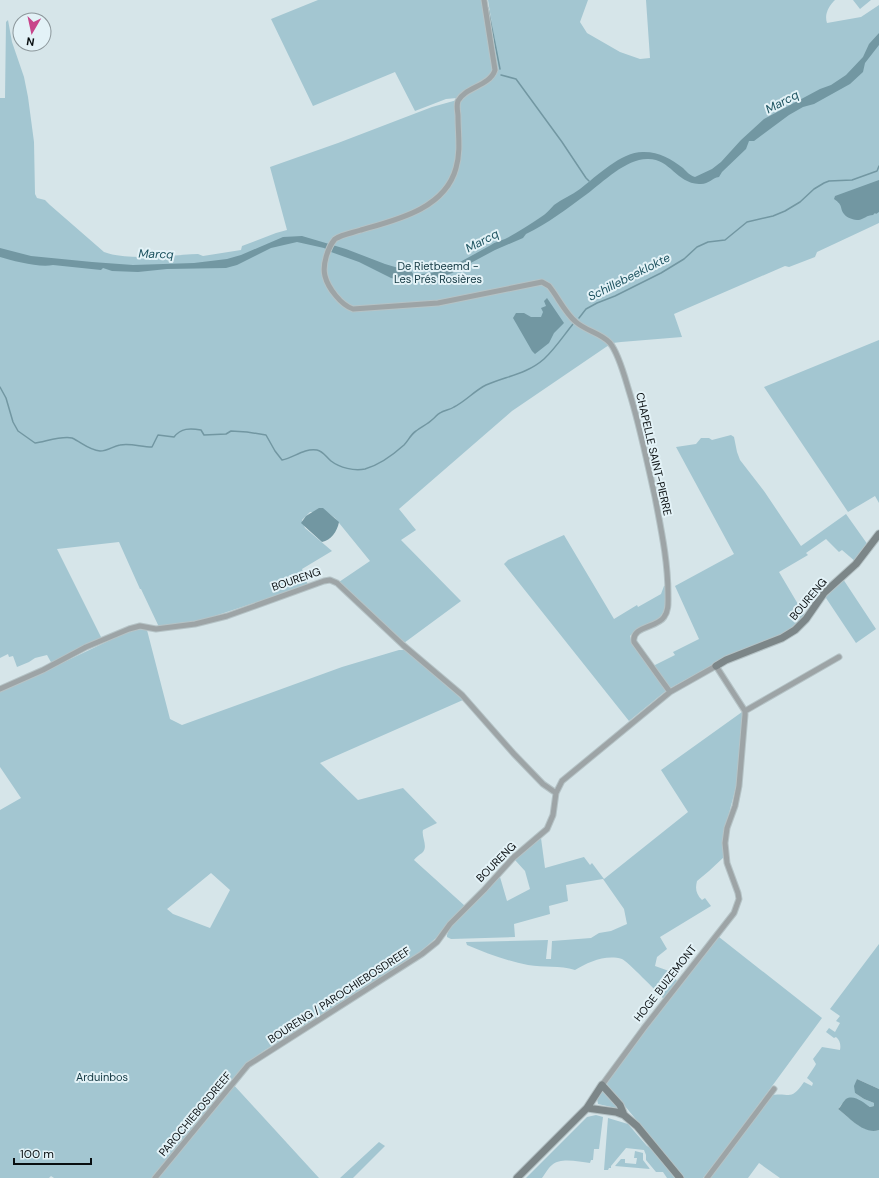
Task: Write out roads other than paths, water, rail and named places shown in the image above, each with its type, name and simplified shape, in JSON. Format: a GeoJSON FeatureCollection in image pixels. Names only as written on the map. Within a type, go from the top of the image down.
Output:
{"type":"FeatureCollection","features":[{"type":"Feature","properties":{"kind":"street","name":"CHAPELLE SAINT-PIERRE"},"geometry":{"type":"LineString","coordinates":[[484,0],[494,70],[491,77],[468,92],[458,101],[459,155],[456,170],[448,185],[440,196],[421,209],[337,238],[333,241],[324,266],[325,276],[339,300],[353,309],[438,303],[542,282],[549,286],[578,323],[610,343],[622,369],[640,427],[660,527],[667,577],[668,605],[665,616],[658,622],[636,632],[634,642],[670,692]]}},
{"type":"Feature","properties":{"kind":"street","name":"BOURENG"},"geometry":{"type":"LineString","coordinates":[[437,942],[450,924],[513,858],[547,829],[553,815],[556,792],[562,782],[670,692],[726,660],[782,638],[795,630],[806,619],[824,593],[856,564],[879,534]]}},
{"type":"Feature","properties":{"kind":"street","name":"BOURENG"},"geometry":{"type":"LineString","coordinates":[[0,689],[43,670],[86,647],[129,629],[140,626],[156,629],[195,624],[227,616],[330,580],[337,583],[403,645],[462,695],[514,754],[543,784],[556,792]]}},
{"type":"Feature","properties":{"kind":"street"},"geometry":{"type":"LineString","coordinates":[[716,666],[745,711],[839,657]]}},
{"type":"Feature","properties":{"kind":"street","name":"HOGE BUIZEMONT"},"geometry":{"type":"LineString","coordinates":[[517,1178],[587,1108],[644,1028],[734,913],[738,903],[738,893],[727,863],[725,843],[727,828],[735,806],[739,786],[745,711]]}},
{"type":"Feature","properties":{"kind":"street","name":"BOURENG / PAROCHIEBOSDREEF"},"geometry":{"type":"LineString","coordinates":[[250,1064],[422,954],[437,942]]}},
{"type":"Feature","properties":{"kind":"street","name":"PAROCHIEBOSDREEF"},"geometry":{"type":"LineString","coordinates":[[155,1178],[250,1064]]}},
{"type":"Feature","properties":{"kind":"street"},"geometry":{"type":"LineString","coordinates":[[602,1085],[620,1105],[624,1116]]}},
{"type":"Feature","properties":{"kind":"street"},"geometry":{"type":"LineString","coordinates":[[706,1178],[774,1089]]}},
{"type":"Feature","properties":{"kind":"street"},"geometry":{"type":"LineString","coordinates":[[587,1108],[616,1112],[624,1116],[637,1126],[680,1178]]}},
{"type":"Feature","properties":{"kind":"waterway"},"geometry":{"type":"LineString","coordinates":[[488,8],[500,69]]}},
{"type":"Feature","properties":{"kind":"waterway"},"geometry":{"type":"LineString","coordinates":[[501,75],[516,79],[589,181]]}},
{"type":"Feature","properties":{"kind":"waterway","name":"Schillebeeklokte"},"geometry":{"type":"LineString","coordinates":[[579,318],[586,309],[661,273],[684,259],[697,247],[708,242],[725,240],[747,222],[773,216],[785,211],[800,202],[814,189],[824,183],[829,181],[852,180],[877,171],[879,166]]}},
{"type":"Feature","properties":{"kind":"waterway","name":"Schillebeeklokte"},"geometry":{"type":"LineString","coordinates":[[0,387],[6,398],[13,422],[18,431],[35,443],[68,437],[85,446],[100,451],[124,445],[152,447],[158,435],[174,437],[186,429],[201,430],[204,435],[226,434],[231,431],[247,432],[266,435],[282,460],[307,450],[317,450],[331,461],[339,465],[361,470],[376,465],[386,459],[404,445],[414,432],[438,414],[458,405],[482,387],[524,371],[537,364],[552,351],[573,324]]}},
{"type":"Feature","properties":{"kind":"water label","name":"Marcq"},"geometry":{"type":"Point","coordinates":[782,102]}},
{"type":"Feature","properties":{"kind":"water label","name":"Marcq"},"geometry":{"type":"Point","coordinates":[482,241]}},
{"type":"Feature","properties":{"kind":"water label","name":"Marcq"},"geometry":{"type":"Point","coordinates":[156,254]}},
{"type":"Feature","properties":{"kind":"park label","name":"De Rietbeemd - Les Prés Rosières"},"geometry":{"type":"Point","coordinates":[438,272]}},
{"type":"Feature","properties":{"kind":"park label","name":"Arduinbos"},"geometry":{"type":"Point","coordinates":[102,1077]}}]}
